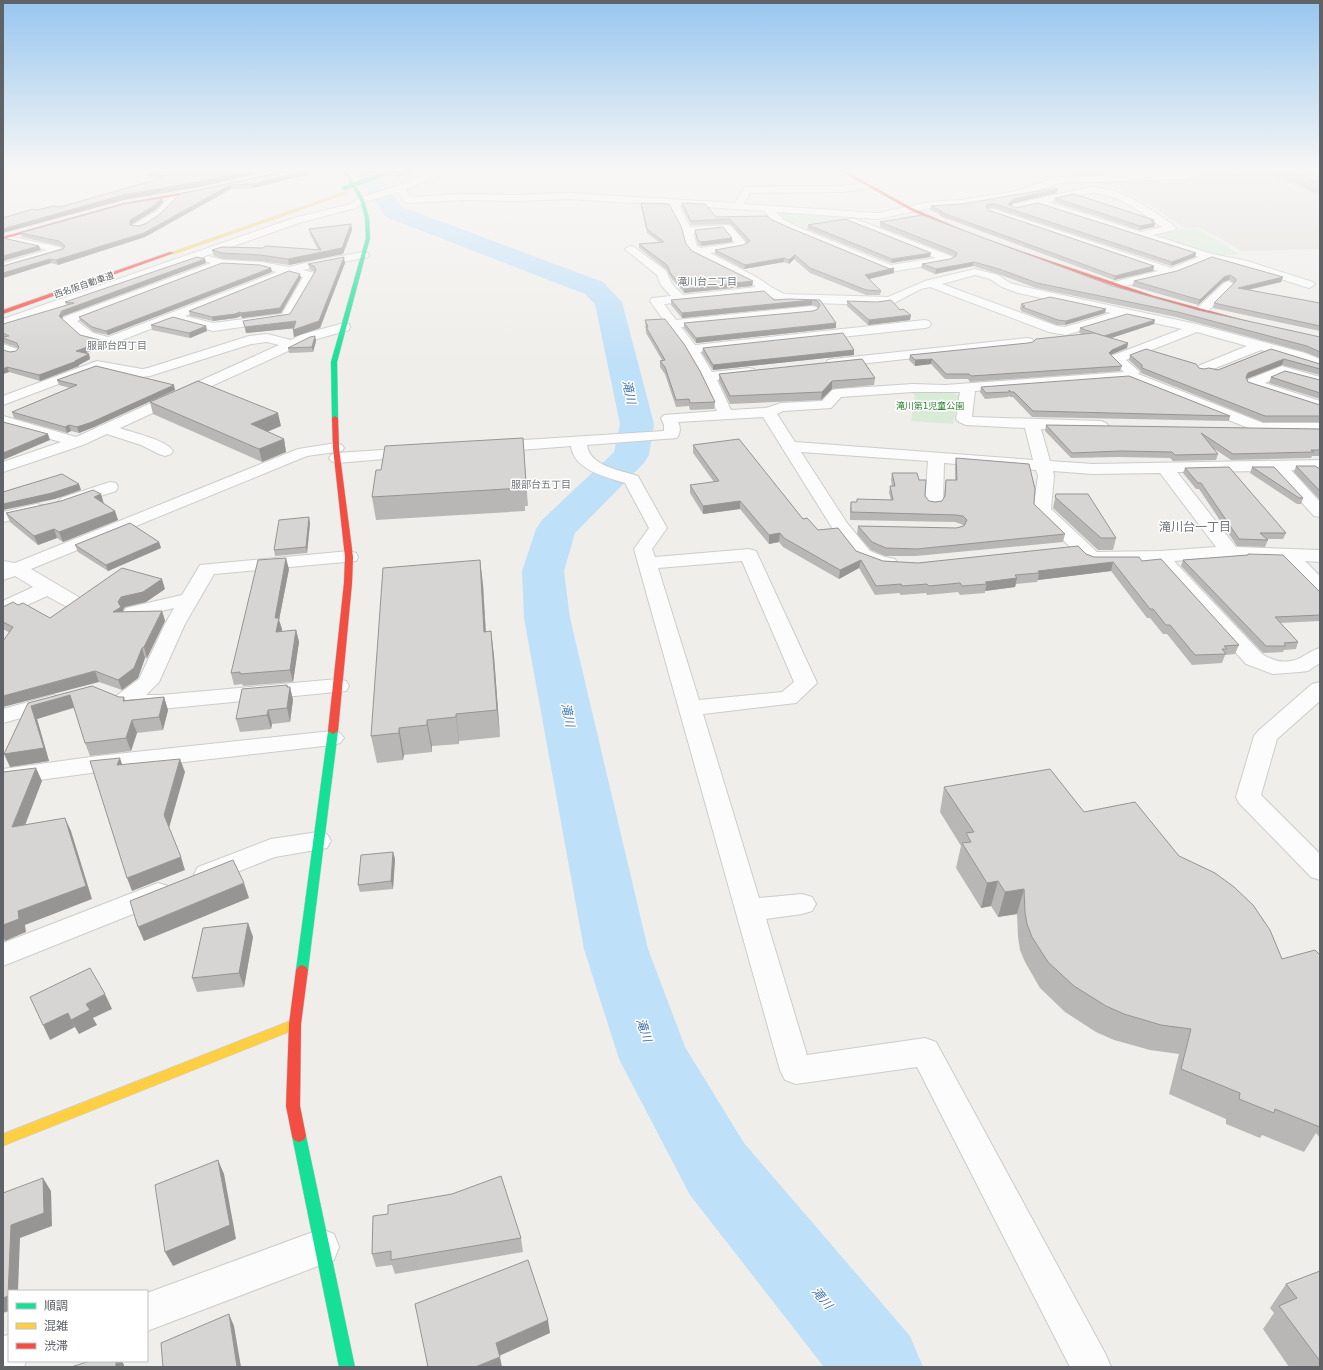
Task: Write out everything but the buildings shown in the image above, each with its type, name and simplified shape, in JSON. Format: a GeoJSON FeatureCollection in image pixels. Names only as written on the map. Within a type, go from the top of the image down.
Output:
{"type":"FeatureCollection","features":[{"type":"Feature","properties":{"kind":"main road"},"geometry":{"type":"LineString","coordinates":[[3,238],[17,234]]}},
{"type":"Feature","properties":{"kind":"main road","name":"西名阪自動車道"},"geometry":{"type":"LineString","coordinates":[[3,304],[215,234]]}},
{"type":"Feature","properties":{"kind":"main road","name":"西名阪自動車道"},"geometry":{"type":"LineString","coordinates":[[3,312],[224,234]]}},
{"type":"Feature","properties":{"kind":"main road"},"geometry":{"type":"LineString","coordinates":[[347,1367],[293,1106],[295,1024],[332,738],[348,584],[349,557],[336,453],[334,362],[364,255],[368,234]]}},
{"type":"Feature","properties":{"kind":"main road"},"geometry":{"type":"LineString","coordinates":[[973,234],[1113,285],[1201,311],[1255,323]]}},
{"type":"Feature","properties":{"kind":"main road"},"geometry":{"type":"LineString","coordinates":[[3,1140],[295,1024]]}},
{"type":"Feature","properties":{"kind":"street"},"geometry":{"type":"LineString","coordinates":[[3,323],[257,234]]}},
{"type":"Feature","properties":{"kind":"street"},"geometry":{"type":"LineString","coordinates":[[688,234],[692,248],[697,252],[754,280],[777,296],[792,299],[890,300],[929,283],[975,272],[994,277],[1006,284],[1022,290],[1196,328],[1239,341],[1261,345],[1300,356],[1320,364]]}},
{"type":"Feature","properties":{"kind":"street"},"geometry":{"type":"LineString","coordinates":[[697,252],[743,245],[733,234]]}},
{"type":"Feature","properties":{"kind":"street"},"geometry":{"type":"LineString","coordinates":[[806,234],[890,269],[949,259],[884,234]]}},
{"type":"Feature","properties":{"kind":"street"},"geometry":{"type":"LineString","coordinates":[[1059,234],[1171,272]]}},
{"type":"Feature","properties":{"kind":"street"},"geometry":{"type":"LineString","coordinates":[[1139,234],[1210,257],[1243,263],[1309,284]]}},
{"type":"Feature","properties":{"kind":"street"},"geometry":{"type":"LineString","coordinates":[[1142,235],[1146,234]]}},
{"type":"Feature","properties":{"kind":"street"},"geometry":{"type":"LineString","coordinates":[[3,238],[60,250],[3,267]]}},
{"type":"Feature","properties":{"kind":"street"},"geometry":{"type":"LineString","coordinates":[[630,249],[662,273],[668,286],[680,299]]}},
{"type":"Feature","properties":{"kind":"street"},"geometry":{"type":"LineString","coordinates":[[173,316],[213,327],[286,317],[310,275],[261,265],[222,263],[195,255]]}},
{"type":"Feature","properties":{"kind":"street"},"geometry":{"type":"LineString","coordinates":[[222,263],[68,320],[88,336],[109,341],[291,270],[318,262],[364,255]]}},
{"type":"Feature","properties":{"kind":"street"},"geometry":{"type":"LineString","coordinates":[[1113,285],[1171,272],[1210,257]]}},
{"type":"Feature","properties":{"kind":"street"},"geometry":{"type":"LineString","coordinates":[[929,283],[1054,330],[1066,331],[1127,313]]}},
{"type":"Feature","properties":{"kind":"street"},"geometry":{"type":"LineString","coordinates":[[1201,311],[1228,285]]}},
{"type":"Feature","properties":{"kind":"street"},"geometry":{"type":"LineString","coordinates":[[726,414],[708,376],[691,349],[656,301],[767,290]]}},
{"type":"Feature","properties":{"kind":"street"},"geometry":{"type":"LineString","coordinates":[[1002,310],[1052,296]]}},
{"type":"Feature","properties":{"kind":"street"},"geometry":{"type":"LineString","coordinates":[[673,324],[853,306],[845,299]]}},
{"type":"Feature","properties":{"kind":"street"},"geometry":{"type":"LineString","coordinates":[[890,300],[958,349]]}},
{"type":"Feature","properties":{"kind":"street"},"geometry":{"type":"LineString","coordinates":[[691,349],[925,324]]}},
{"type":"Feature","properties":{"kind":"street"},"geometry":{"type":"LineString","coordinates":[[3,467],[77,442],[305,338],[344,327]]}},
{"type":"Feature","properties":{"kind":"street"},"geometry":{"type":"LineString","coordinates":[[1130,376],[1133,372],[1116,359],[1196,328]]}},
{"type":"Feature","properties":{"kind":"street"},"geometry":{"type":"LineString","coordinates":[[3,401],[97,364],[142,373],[150,372],[249,340],[267,338],[292,344]]}},
{"type":"Feature","properties":{"kind":"street"},"geometry":{"type":"LineString","coordinates":[[818,364],[1027,342]]}},
{"type":"Feature","properties":{"kind":"street"},"geometry":{"type":"LineString","coordinates":[[1203,369],[1261,345]]}},
{"type":"Feature","properties":{"kind":"street"},"geometry":{"type":"LineString","coordinates":[[52,368],[72,373]]}},
{"type":"Feature","properties":{"kind":"street"},"geometry":{"type":"LineString","coordinates":[[708,376],[763,370]]}},
{"type":"Feature","properties":{"kind":"street"},"geometry":{"type":"LineString","coordinates":[[1320,381],[1282,370],[1252,382],[1320,406]]}},
{"type":"Feature","properties":{"kind":"street"},"geometry":{"type":"LineString","coordinates":[[477,448],[671,435],[672,425],[669,418],[768,412],[781,407],[826,406],[836,393],[913,388],[945,389],[1130,376],[1261,428]]}},
{"type":"Feature","properties":{"kind":"street"},"geometry":{"type":"LineString","coordinates":[[968,387],[964,419],[971,422],[1115,426]]}},
{"type":"Feature","properties":{"kind":"street"},"geometry":{"type":"LineString","coordinates":[[1222,428],[1320,428],[1309,417],[1320,410]]}},
{"type":"Feature","properties":{"kind":"street"},"geometry":{"type":"LineString","coordinates":[[768,412],[840,526],[864,556],[882,563],[903,564]]}},
{"type":"Feature","properties":{"kind":"street"},"geometry":{"type":"LineString","coordinates":[[3,421],[77,442]]}},
{"type":"Feature","properties":{"kind":"street"},"geometry":{"type":"LineString","coordinates":[[1032,424],[1042,466],[1046,476],[1042,510],[1092,558],[1160,557],[1209,552],[1320,556]]}},
{"type":"Feature","properties":{"kind":"street"},"geometry":{"type":"LineString","coordinates":[[106,429],[146,442],[165,451]]}},
{"type":"Feature","properties":{"kind":"street"},"geometry":{"type":"LineString","coordinates":[[578,442],[580,453],[584,459],[593,465],[632,480],[658,528],[643,549],[796,1070],[925,1052],[1091,1367]]}},
{"type":"Feature","properties":{"kind":"street"},"geometry":{"type":"LineString","coordinates":[[790,446],[1093,469],[1166,469],[1320,465]]}},
{"type":"Feature","properties":{"kind":"street"},"geometry":{"type":"LineString","coordinates":[[8,569],[304,452],[430,452]]}},
{"type":"Feature","properties":{"kind":"street"},"geometry":{"type":"LineString","coordinates":[[934,503],[936,457]]}},
{"type":"Feature","properties":{"kind":"street"},"geometry":{"type":"LineString","coordinates":[[1279,466],[1320,512]]}},
{"type":"Feature","properties":{"kind":"street"},"geometry":{"type":"LineString","coordinates":[[1166,469],[1230,552]]}},
{"type":"Feature","properties":{"kind":"street"},"geometry":{"type":"LineString","coordinates":[[3,518],[39,508],[58,505],[110,487]]}},
{"type":"Feature","properties":{"kind":"street"},"geometry":{"type":"LineString","coordinates":[[840,526],[863,526]]}},
{"type":"Feature","properties":{"kind":"street"},"geometry":{"type":"LineString","coordinates":[[1056,550],[1080,547]]}},
{"type":"Feature","properties":{"kind":"street"},"geometry":{"type":"LineString","coordinates":[[647,563],[749,555],[806,682],[788,698],[690,708]]}},
{"type":"Feature","properties":{"kind":"street"},"geometry":{"type":"LineString","coordinates":[[1289,555],[1320,587]]}},
{"type":"Feature","properties":{"kind":"street"},"geometry":{"type":"LineString","coordinates":[[338,686],[161,702],[115,697],[148,682],[175,624],[207,569],[349,557]]}},
{"type":"Feature","properties":{"kind":"street"},"geometry":{"type":"LineString","coordinates":[[1160,557],[1254,659],[1273,668],[1300,666],[1320,654]]}},
{"type":"Feature","properties":{"kind":"street"},"geometry":{"type":"LineString","coordinates":[[8,569],[75,603]]}},
{"type":"Feature","properties":{"kind":"street"},"geometry":{"type":"LineString","coordinates":[[3,609],[48,588]]}},
{"type":"Feature","properties":{"kind":"street"},"geometry":{"type":"LineString","coordinates":[[133,612],[189,599]]}},
{"type":"Feature","properties":{"kind":"street"},"geometry":{"type":"LineString","coordinates":[[1320,689],[1266,736],[1248,797],[1320,870]]}},
{"type":"Feature","properties":{"kind":"street"},"geometry":{"type":"LineString","coordinates":[[3,716],[70,698]]}},
{"type":"Feature","properties":{"kind":"street"},"geometry":{"type":"LineString","coordinates":[[3,777],[98,764],[332,738]]}},
{"type":"Feature","properties":{"kind":"street"},"geometry":{"type":"LineString","coordinates":[[3,955],[271,848],[318,841]]}},
{"type":"Feature","properties":{"kind":"street"},"geometry":{"type":"LineString","coordinates":[[749,910],[802,904]]}},
{"type":"Feature","properties":{"kind":"street"},"geometry":{"type":"LineString","coordinates":[[148,1312],[321,1247]]}},
{"type":"Feature","properties":{"kind":"shaded area"},"geometry":{"type":"Polygon","coordinates":[[[1212,234],[1320,234],[1320,249],[1242,251],[1212,234]]]}},
{"type":"Feature","properties":{"kind":"green space"},"geometry":{"type":"Polygon","coordinates":[[[1153,234],[1206,234],[1239,254],[1217,256],[1154,237],[1153,234]]]}},
{"type":"Feature","properties":{"kind":"green space","name":"滝川第1児童公園"},"geometry":{"type":"Polygon","coordinates":[[[912,391],[942,391],[959,395],[953,424],[911,421],[915,396],[912,391]]]}},
{"type":"Feature","properties":{"kind":"waterway","name":"滝川"},"geometry":{"type":"LineString","coordinates":[[452,234],[594,288],[608,302],[637,424],[631,455],[556,529],[543,571],[547,618],[616,949],[654,1059],[717,1169],[879,1367]]}},
{"type":"Feature","properties":{"kind":"traffic: fast"},"geometry":{"type":"LineString","coordinates":[[335,418],[334,362],[368,238],[368,234]]}},
{"type":"Feature","properties":{"kind":"traffic: fast"},"geometry":{"type":"LineString","coordinates":[[302,970],[333,731]]}},
{"type":"Feature","properties":{"kind":"traffic: fast"},"geometry":{"type":"LineString","coordinates":[[299,1136],[347,1367]]}},
{"type":"Feature","properties":{"kind":"traffic: slow"},"geometry":{"type":"LineString","coordinates":[[172,253],[227,234]]}},
{"type":"Feature","properties":{"kind":"traffic: slow"},"geometry":{"type":"LineString","coordinates":[[3,1140],[295,1024]]}},
{"type":"Feature","properties":{"kind":"traffic: jam"},"geometry":{"type":"LineString","coordinates":[[3,238],[17,234]]}},
{"type":"Feature","properties":{"kind":"traffic: jam"},"geometry":{"type":"LineString","coordinates":[[993,242],[1152,297],[1248,322]]}},
{"type":"Feature","properties":{"kind":"traffic: jam"},"geometry":{"type":"LineString","coordinates":[[3,312],[172,253]]}},
{"type":"Feature","properties":{"kind":"traffic: jam"},"geometry":{"type":"LineString","coordinates":[[333,731],[348,583],[349,557],[336,448],[335,418]]}},
{"type":"Feature","properties":{"kind":"traffic: jam"},"geometry":{"type":"LineString","coordinates":[[299,1136],[293,1106],[295,1024],[302,970]]}},
{"type":"Feature","properties":{"kind":"district","name":"滝川台二丁目"},"geometry":{"type":"Point","coordinates":[707,281]}},
{"type":"Feature","properties":{"kind":"district","name":"服部台四丁目"},"geometry":{"type":"Point","coordinates":[117,345]}},
{"type":"Feature","properties":{"kind":"district","name":"服部台五丁目"},"geometry":{"type":"Point","coordinates":[541,484]}},
{"type":"Feature","properties":{"kind":"district","name":"滝川台一丁目"},"geometry":{"type":"Point","coordinates":[1195,527]}}]}
